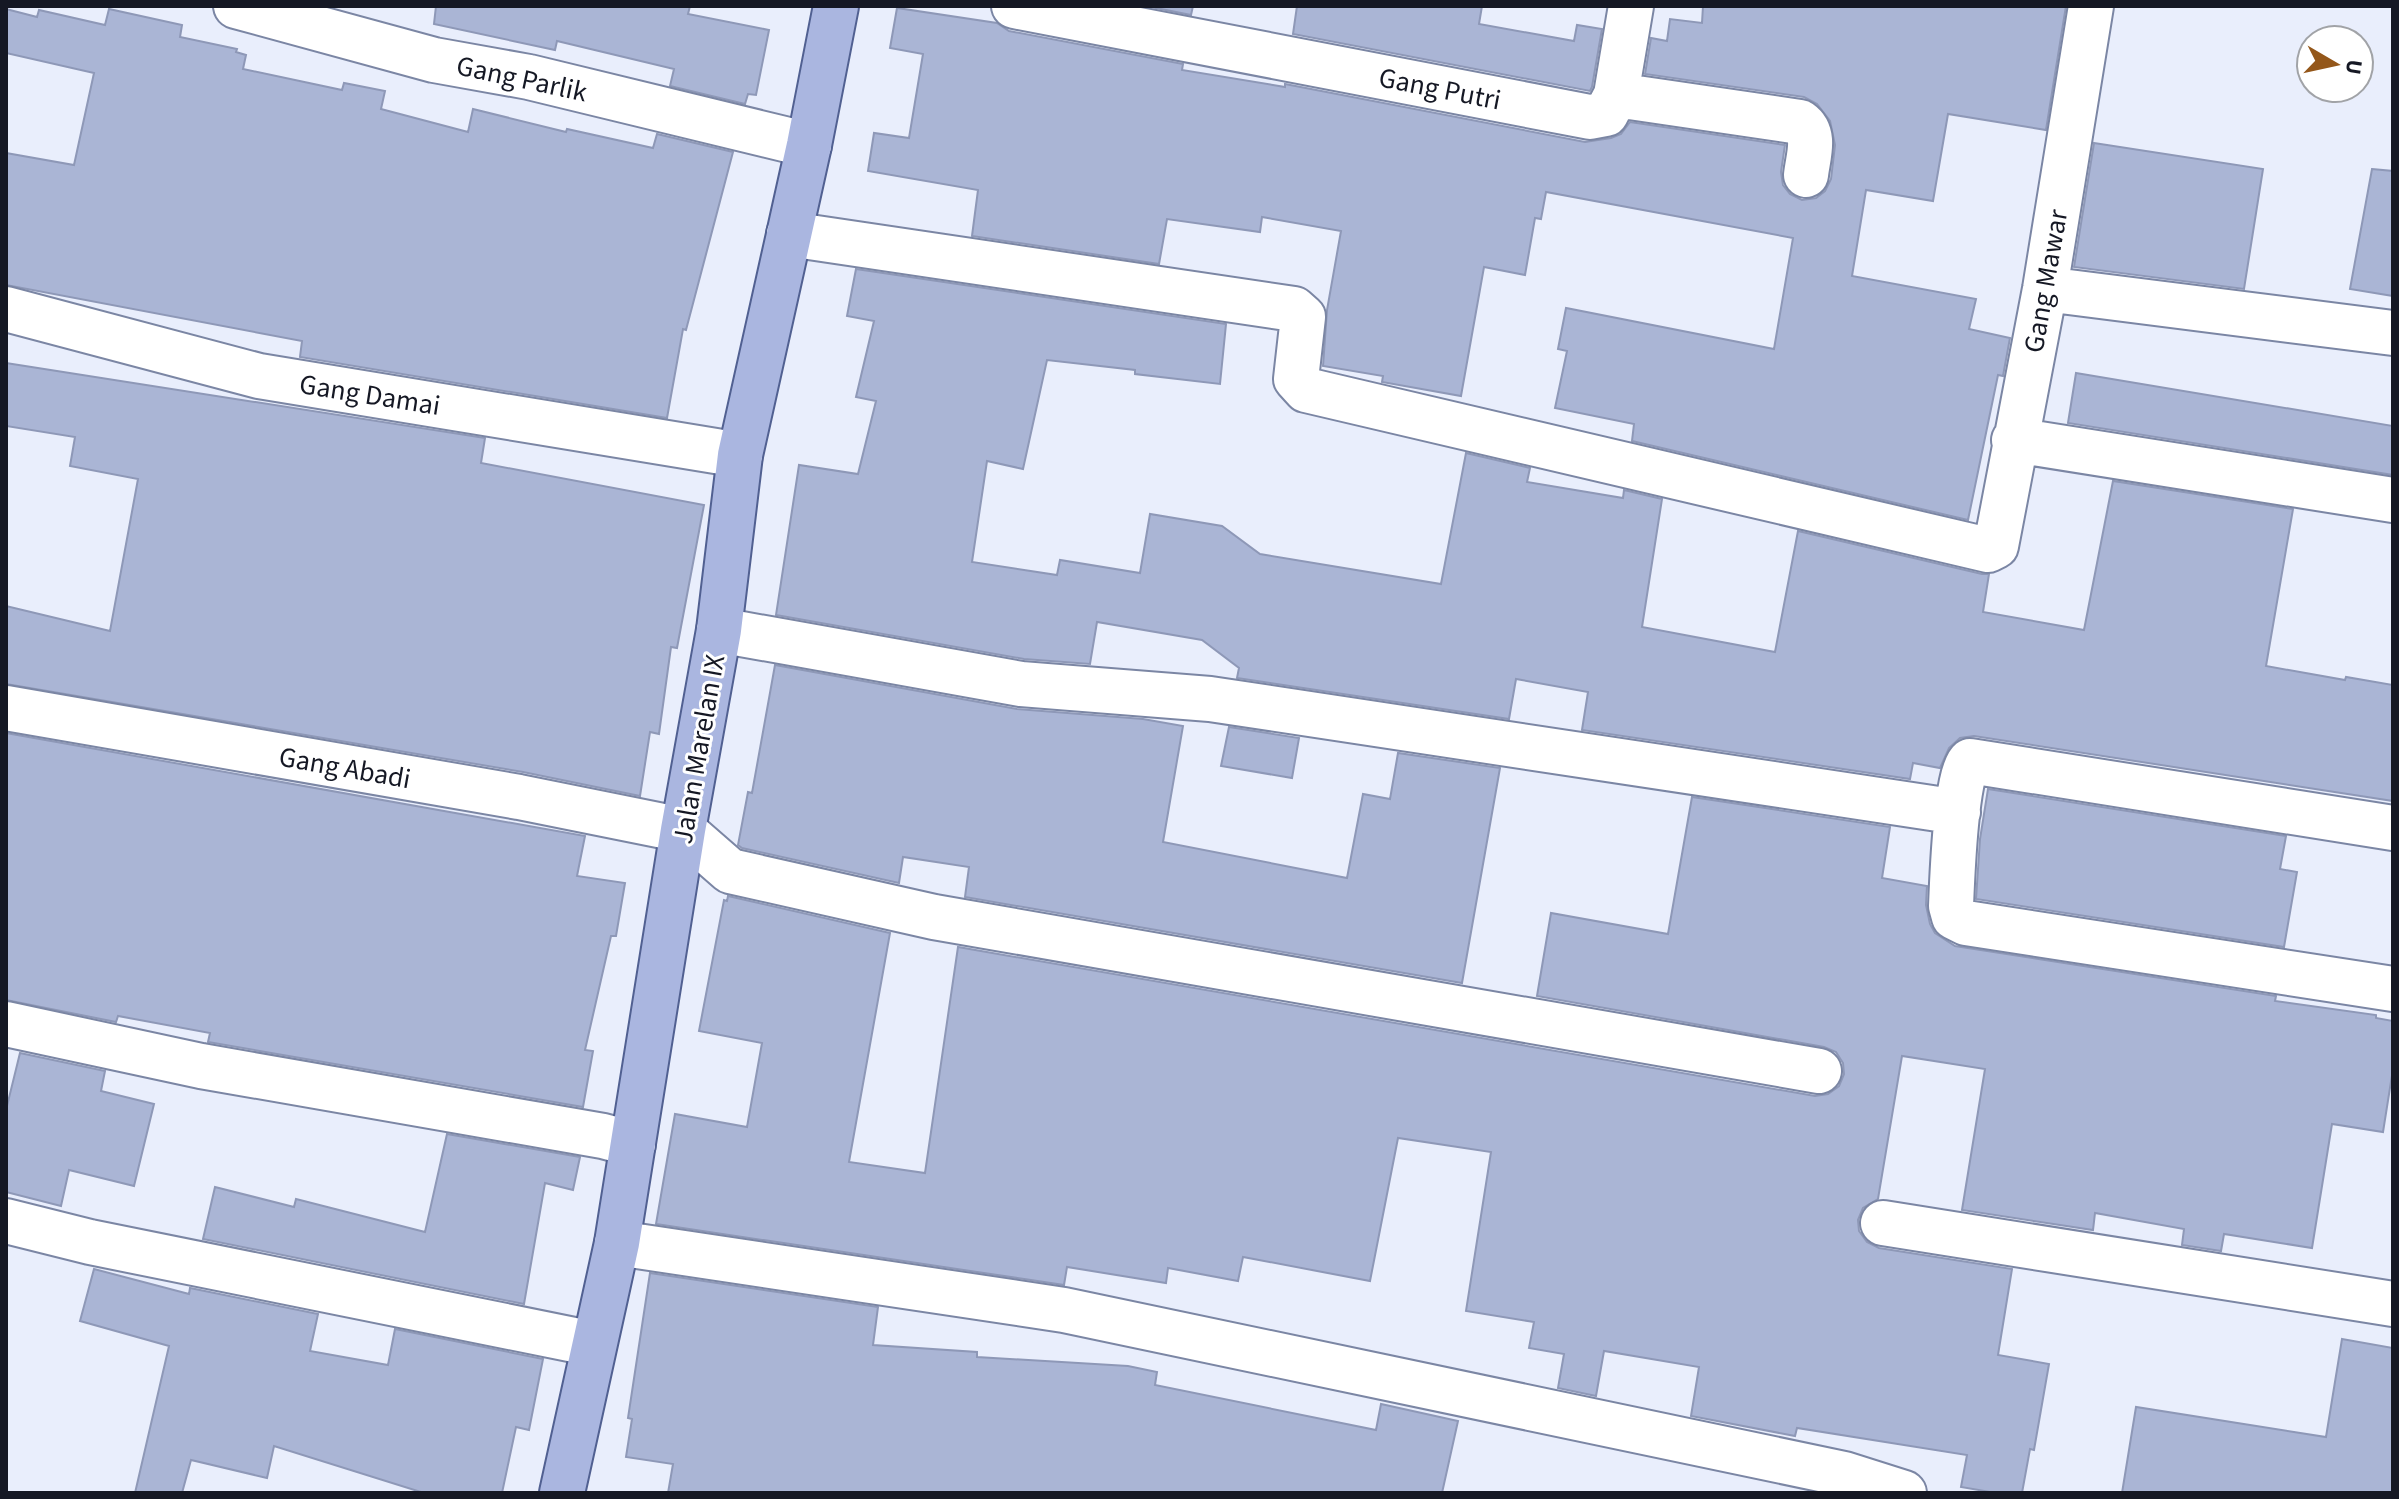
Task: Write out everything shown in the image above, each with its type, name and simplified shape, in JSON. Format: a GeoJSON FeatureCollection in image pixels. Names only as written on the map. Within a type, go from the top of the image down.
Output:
{"type":"FeatureCollection","features":[{"type":"Feature","properties":{"kind":"main road","name":"Jalan Marelan IX"},"geometry":{"type":"LineString","coordinates":[[562,1493],[617,1243],[683,830],[719,630],[740,455],[809,145],[836,6]]}},
{"type":"Feature","properties":{"kind":"street","name":"Gang Parlik"},"geometry":{"type":"LineString","coordinates":[[236,6],[434,60],[529,77],[809,145]]}},
{"type":"Feature","properties":{"kind":"street","name":"Gang Putri"},"geometry":{"type":"LineString","coordinates":[[1014,6],[1590,117],[1606,114],[1616,95]]}},
{"type":"Feature","properties":{"kind":"street"},"geometry":{"type":"LineString","coordinates":[[1631,6],[1616,95],[1800,122],[1808,127],[1811,135],[1806,175]]}},
{"type":"Feature","properties":{"kind":"street","name":"Gang Mawar"},"geometry":{"type":"LineString","coordinates":[[789,234],[1294,309],[1303,317],[1296,379],[1306,390],[1988,550],[1996,546],[2045,289],[2091,6]]}},
{"type":"Feature","properties":{"kind":"street"},"geometry":{"type":"LineString","coordinates":[[2045,289],[2393,333]]}},
{"type":"Feature","properties":{"kind":"street","name":"Gang Damai"},"geometry":{"type":"LineString","coordinates":[[6,309],[259,376],[740,455]]}},
{"type":"Feature","properties":{"kind":"street"},"geometry":{"type":"LineString","coordinates":[[2014,440],[2393,500]]}},
{"type":"Feature","properties":{"kind":"street"},"geometry":{"type":"LineString","coordinates":[[719,630],[1021,684],[1210,699],[1958,812]]}},
{"type":"Feature","properties":{"kind":"street","name":"Gang Abadi"},"geometry":{"type":"LineString","coordinates":[[6,708],[519,797],[683,830]]}},
{"type":"Feature","properties":{"kind":"street"},"geometry":{"type":"LineString","coordinates":[[2393,828],[1970,761],[1964,766],[1951,906],[1954,917],[1966,923],[2393,989]]}},
{"type":"Feature","properties":{"kind":"street"},"geometry":{"type":"LineString","coordinates":[[683,830],[730,871],[934,917],[1819,1071]]}},
{"type":"Feature","properties":{"kind":"street"},"geometry":{"type":"LineString","coordinates":[[6,1024],[201,1066],[603,1136],[633,1144]]}},
{"type":"Feature","properties":{"kind":"street"},"geometry":{"type":"LineString","coordinates":[[6,1221],[90,1242],[594,1344]]}},
{"type":"Feature","properties":{"kind":"street"},"geometry":{"type":"LineString","coordinates":[[1883,1223],[2393,1304]]}},
{"type":"Feature","properties":{"kind":"street"},"geometry":{"type":"LineString","coordinates":[[617,1243],[1064,1310],[1843,1484],[1904,1493]]}},
{"type":"Feature","properties":{"kind":"building"},"geometry":{"type":"Polygon","coordinates":[[[436,6],[690,6],[688,14],[769,30],[756,95],[748,94],[745,104],[670,86],[674,69],[557,41],[555,50],[434,24],[436,6]]]}},
{"type":"Feature","properties":{"kind":"building"},"geometry":{"type":"Polygon","coordinates":[[[1146,6],[1193,6],[1191,15],[1146,6]]]}},
{"type":"Feature","properties":{"kind":"building"},"geometry":{"type":"Polygon","coordinates":[[[1297,6],[1482,6],[1479,24],[1574,41],[1577,25],[1602,29],[1592,87],[1590,91],[1293,34],[1297,6]]]}},
{"type":"Feature","properties":{"kind":"building"},"geometry":{"type":"Polygon","coordinates":[[[1703,6],[2066,6],[2046,130],[1948,114],[1933,201],[1866,190],[1852,276],[1976,299],[1969,329],[2010,338],[2003,376],[1998,375],[1968,520],[1632,441],[1634,424],[1555,408],[1567,351],[1558,349],[1566,308],[1774,349],[1793,238],[1546,192],[1541,219],[1535,218],[1525,275],[1484,267],[1461,396],[1382,382],[1383,376],[1323,366],[1327,310],[1341,231],[1262,217],[1260,232],[1167,219],[1159,264],[972,236],[978,190],[868,171],[874,133],[909,138],[923,54],[890,48],[897,8],[997,23],[1009,31],[1183,64],[1182,70],[1285,87],[1285,84],[1585,142],[1621,134],[1630,122],[1785,145],[1781,172],[1783,185],[1790,194],[1802,200],[1816,198],[1825,191],[1831,179],[1835,145],[1830,121],[1817,104],[1804,97],[1645,74],[1651,38],[1667,41],[1670,19],[1702,23],[1703,6]]]}},
{"type":"Feature","properties":{"kind":"building"},"geometry":{"type":"Polygon","coordinates":[[[6,9],[37,17],[39,10],[105,25],[109,9],[182,25],[180,37],[237,49],[236,52],[246,55],[243,69],[342,90],[344,83],[385,91],[381,109],[468,132],[473,109],[566,132],[567,129],[653,148],[657,134],[733,152],[686,330],[683,329],[667,418],[300,357],[302,341],[6,285],[6,153],[74,165],[94,73],[6,53],[6,9]]]}},
{"type":"Feature","properties":{"kind":"building"},"geometry":{"type":"Polygon","coordinates":[[[2094,143],[2263,169],[2244,289],[2074,267],[2094,143]]]}},
{"type":"Feature","properties":{"kind":"building"},"geometry":{"type":"Polygon","coordinates":[[[2372,169],[2393,171],[2393,296],[2350,289],[2372,169]]]}},
{"type":"Feature","properties":{"kind":"building"},"geometry":{"type":"Polygon","coordinates":[[[856,269],[1226,324],[1220,384],[1047,360],[1023,469],[987,461],[972,562],[1057,575],[1060,560],[1140,573],[1150,514],[1222,526],[1260,554],[1441,584],[1466,453],[1530,468],[1527,482],[1623,498],[1624,490],[1662,499],[1642,627],[1775,652],[1798,531],[1989,574],[1983,612],[2084,630],[2113,481],[2293,509],[2266,666],[2393,685],[2393,801],[1974,736],[1960,738],[1949,748],[1940,768],[1913,763],[1910,779],[1582,730],[1588,692],[1516,679],[1509,719],[1237,678],[1239,668],[1202,640],[1097,622],[1090,664],[1024,659],[776,615],[799,465],[858,474],[876,401],[856,397],[874,321],[847,316],[856,269]]]}},
{"type":"Feature","properties":{"kind":"building"},"geometry":{"type":"Polygon","coordinates":[[[6,363],[485,438],[481,463],[704,505],[677,648],[671,647],[659,734],[650,732],[640,796],[523,772],[6,684],[6,606],[110,631],[138,479],[70,466],[75,437],[6,426],[6,363]]]}},
{"type":"Feature","properties":{"kind":"building"},"geometry":{"type":"Polygon","coordinates":[[[2076,373],[2393,426],[2393,475],[2068,423],[2076,373]]]}},
{"type":"Feature","properties":{"kind":"building"},"geometry":{"type":"Polygon","coordinates":[[[775,665],[1017,709],[1143,719],[1183,726],[1163,842],[1347,878],[1363,794],[1390,799],[1398,753],[1500,768],[1462,983],[965,897],[969,867],[903,857],[899,883],[742,848],[738,845],[748,792],[752,793],[775,665]]]}},
{"type":"Feature","properties":{"kind":"building"},"geometry":{"type":"Polygon","coordinates":[[[1229,727],[1299,738],[1292,778],[1221,766],[1229,727]]]}},
{"type":"Feature","properties":{"kind":"building"},"geometry":{"type":"Polygon","coordinates":[[[6,733],[585,836],[577,876],[625,883],[616,936],[611,936],[585,1050],[593,1051],[583,1107],[208,1042],[210,1033],[118,1016],[116,1022],[6,1000],[6,733]]]}},
{"type":"Feature","properties":{"kind":"building"},"geometry":{"type":"Polygon","coordinates":[[[1988,789],[2286,836],[2280,869],[2297,872],[2284,947],[1976,899],[1980,839],[1988,789]]]}},
{"type":"Feature","properties":{"kind":"building"},"geometry":{"type":"Polygon","coordinates":[[[1692,797],[1890,827],[1882,878],[1927,886],[1926,905],[1930,924],[1935,933],[1955,946],[2276,996],[2275,1001],[2376,1015],[2376,1018],[2393,1021],[2393,1069],[2383,1132],[2332,1124],[2312,1248],[2224,1234],[2221,1251],[2182,1245],[2184,1229],[2095,1213],[2093,1230],[1962,1210],[1985,1069],[1902,1056],[1878,1199],[1863,1208],[1858,1220],[1859,1231],[1867,1242],[1879,1248],[2012,1269],[1998,1355],[2049,1364],[2034,1450],[2030,1449],[2022,1493],[1996,1493],[1961,1487],[1967,1455],[1797,1428],[1795,1436],[1691,1416],[1699,1367],[1604,1351],[1596,1396],[1558,1388],[1564,1354],[1529,1348],[1534,1322],[1466,1311],[1491,1152],[1398,1138],[1370,1281],[1243,1257],[1238,1281],[1168,1268],[1166,1283],[1067,1267],[1064,1285],[656,1224],[675,1114],[747,1127],[762,1043],[699,1031],[724,900],[727,901],[728,896],[890,933],[849,1162],[925,1173],[958,947],[1815,1096],[1828,1094],[1839,1086],[1844,1074],[1843,1063],[1836,1052],[1824,1047],[1537,996],[1551,913],[1668,934],[1692,797]]]}},
{"type":"Feature","properties":{"kind":"building"},"geometry":{"type":"Polygon","coordinates":[[[20,1053],[105,1071],[101,1091],[154,1104],[134,1186],[69,1170],[61,1206],[6,1192],[6,1110],[20,1053]]]}},
{"type":"Feature","properties":{"kind":"building"},"geometry":{"type":"Polygon","coordinates":[[[447,1134],[580,1157],[573,1190],[545,1183],[524,1304],[203,1239],[215,1187],[294,1207],[296,1199],[425,1232],[447,1134]]]}},
{"type":"Feature","properties":{"kind":"building"},"geometry":{"type":"Polygon","coordinates":[[[94,1269],[189,1294],[190,1288],[318,1314],[310,1351],[388,1365],[395,1329],[543,1359],[529,1430],[516,1427],[502,1493],[424,1493],[274,1446],[267,1478],[191,1460],[182,1493],[135,1493],[169,1346],[80,1321],[94,1269]]]}},
{"type":"Feature","properties":{"kind":"building"},"geometry":{"type":"Polygon","coordinates":[[[650,1273],[878,1307],[873,1345],[977,1352],[977,1357],[1128,1366],[1157,1372],[1155,1385],[1376,1430],[1381,1404],[1458,1421],[1442,1493],[668,1493],[673,1464],[626,1457],[632,1419],[628,1418],[650,1273]]]}},
{"type":"Feature","properties":{"kind":"building"},"geometry":{"type":"Polygon","coordinates":[[[2342,1339],[2393,1348],[2393,1493],[2122,1493],[2136,1407],[2326,1437],[2342,1339]]]}}]}
